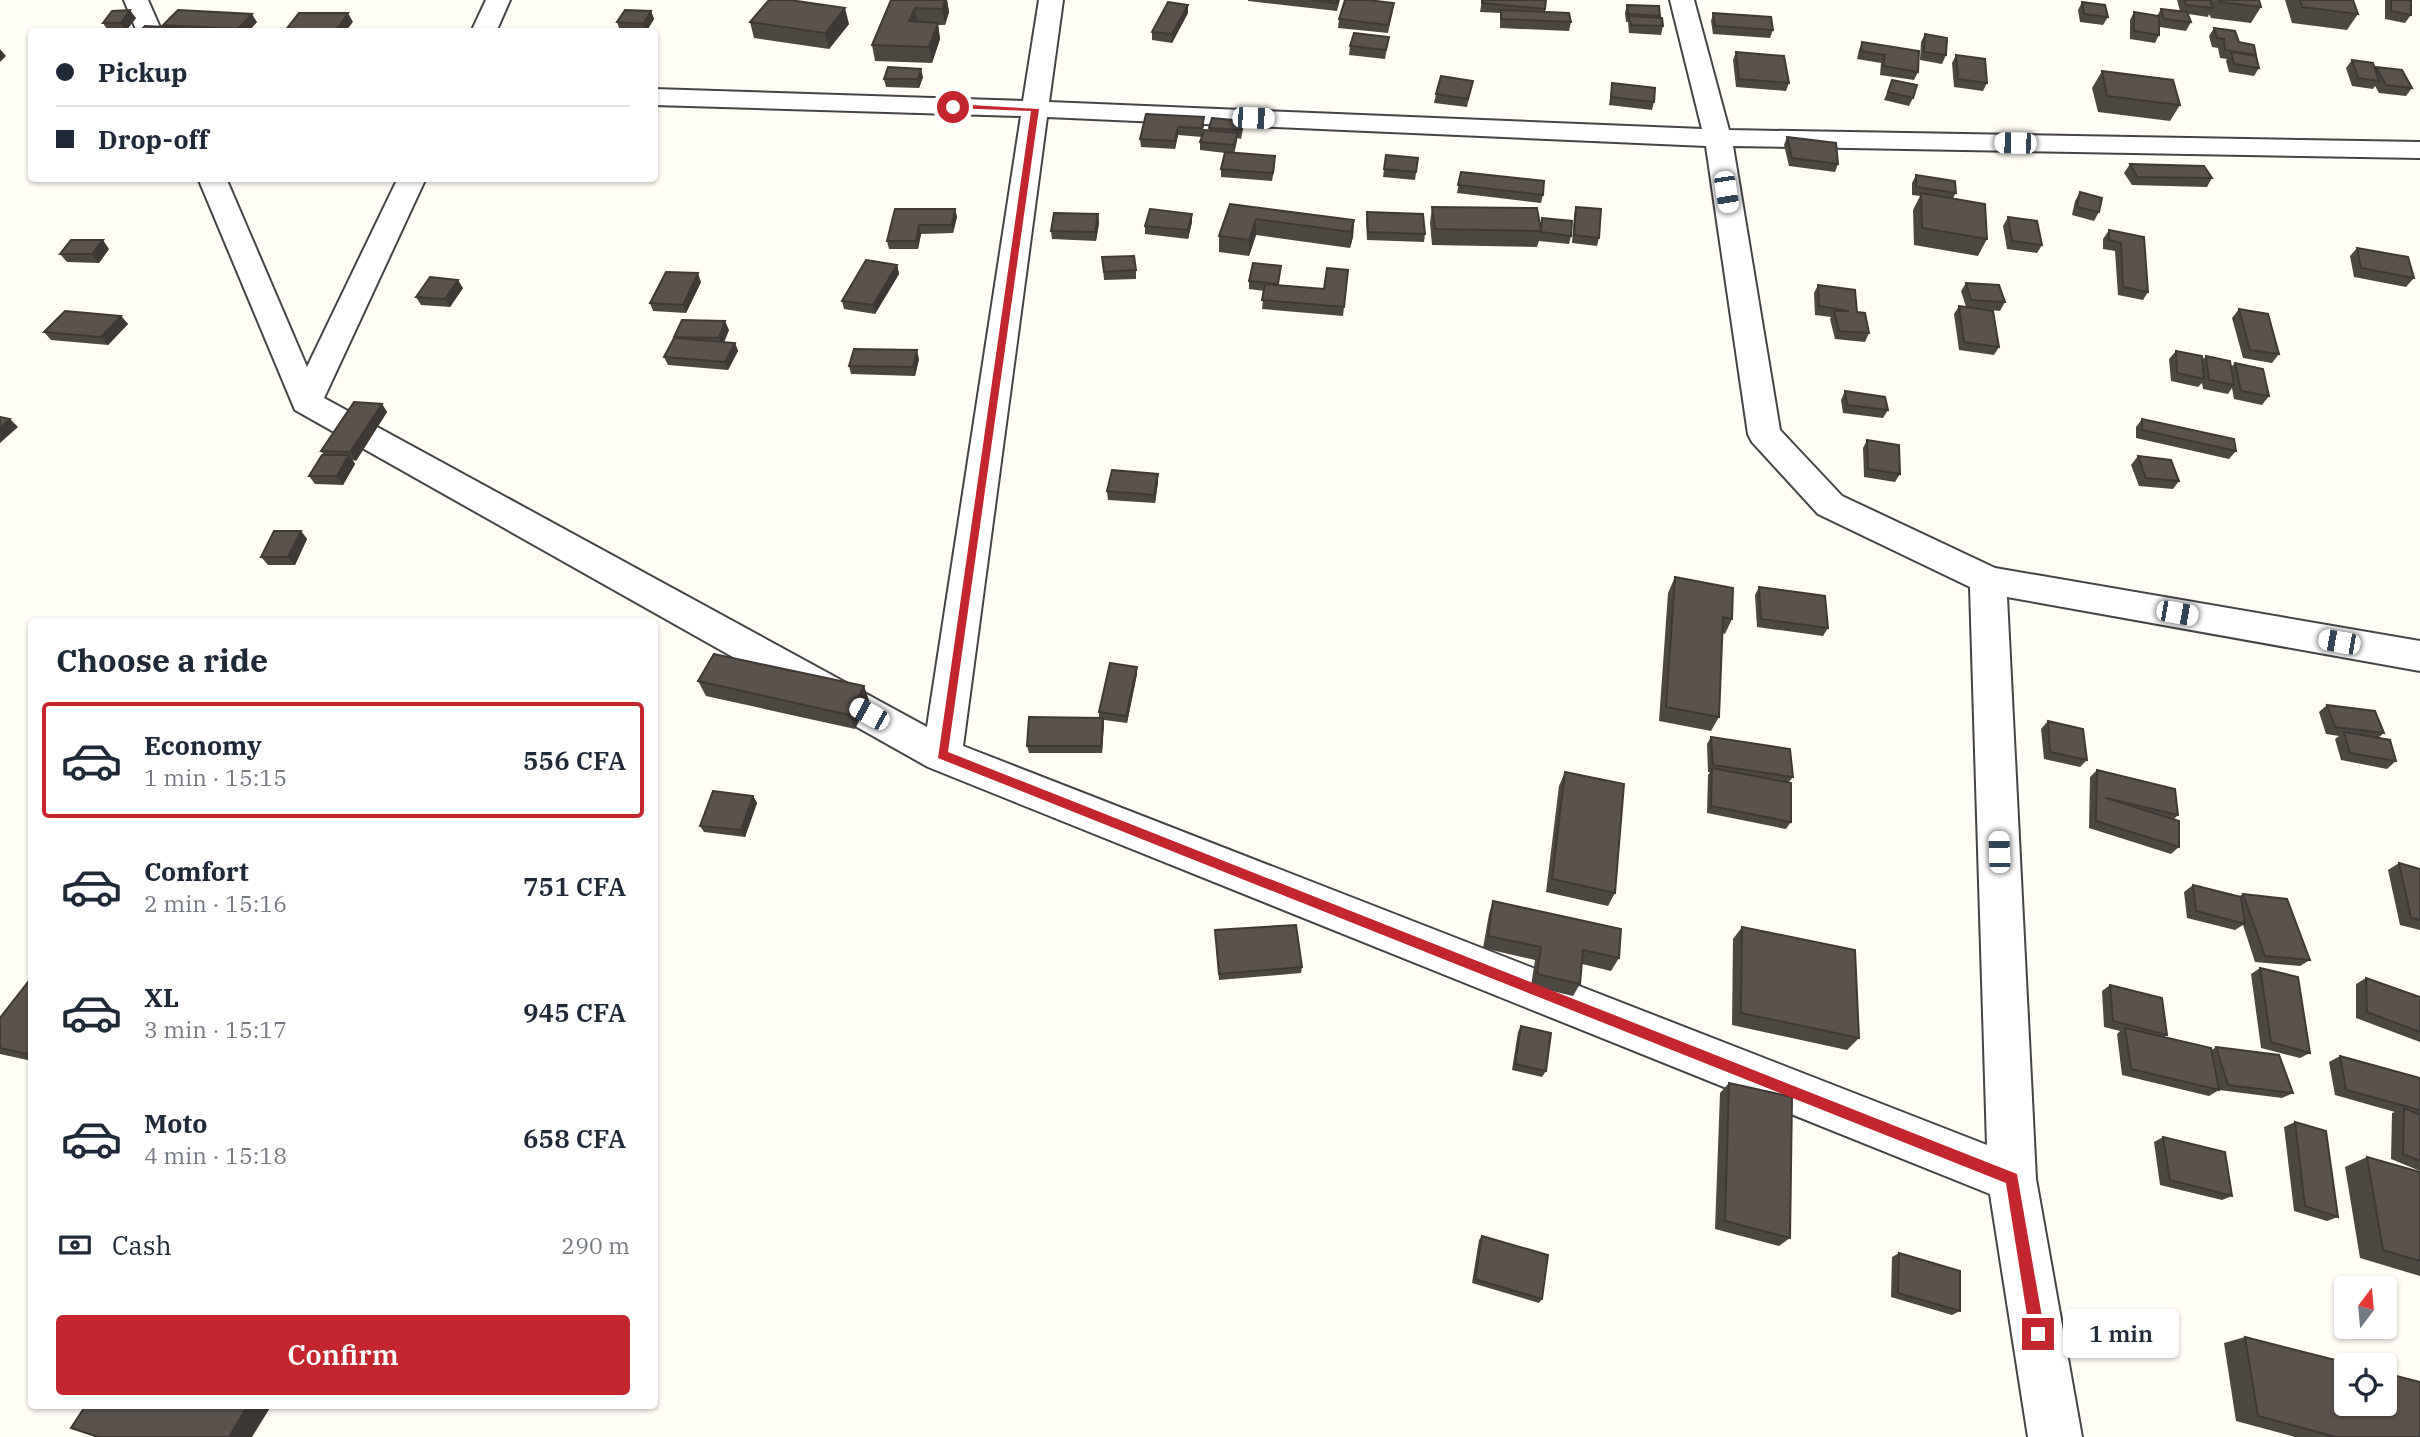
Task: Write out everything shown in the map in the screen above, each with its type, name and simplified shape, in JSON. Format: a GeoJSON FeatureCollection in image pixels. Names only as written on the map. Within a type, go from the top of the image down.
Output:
{"type":"FeatureCollection","features":[{"type":"Feature","properties":{"kind":"street"},"geometry":{"type":"LineString","coordinates":[[136,0],[147,28]]}},
{"type":"Feature","properties":{"kind":"street"},"geometry":{"type":"LineString","coordinates":[[485,28],[498,0]]}},
{"type":"Feature","properties":{"kind":"street"},"geometry":{"type":"LineString","coordinates":[[942,755],[1051,0]]}},
{"type":"Feature","properties":{"kind":"street"},"geometry":{"type":"LineString","coordinates":[[1682,0],[1718,138],[1765,434],[1830,505],[1988,579],[2420,656]]}},
{"type":"Feature","properties":{"kind":"street"},"geometry":{"type":"LineString","coordinates":[[658,97],[1035,109],[1718,138],[2420,150]]}},
{"type":"Feature","properties":{"kind":"street"},"geometry":{"type":"LineString","coordinates":[[214,182],[306,401],[942,755],[2012,1179]]}},
{"type":"Feature","properties":{"kind":"street"},"geometry":{"type":"LineString","coordinates":[[306,401],[410,182]]}},
{"type":"Feature","properties":{"kind":"street"},"geometry":{"type":"LineString","coordinates":[[1988,579],[2012,1179],[2055,1437]]}},
{"type":"Feature","properties":{"kind":"building"},"geometry":{"type":"Polygon","coordinates":[[[769,0],[790,0],[845,8],[825,33],[750,22],[769,0]]]}},
{"type":"Feature","properties":{"kind":"building"},"geometry":{"type":"Polygon","coordinates":[[[891,0],[945,0],[942,9],[915,8],[909,21],[938,23],[929,47],[872,45],[891,0]]]}},
{"type":"Feature","properties":{"kind":"building"},"geometry":{"type":"Polygon","coordinates":[[[1312,0],[1338,0],[1337,3],[1312,0]]]}},
{"type":"Feature","properties":{"kind":"building"},"geometry":{"type":"Polygon","coordinates":[[[1345,0],[1394,3],[1388,25],[1339,19],[1345,0]]]}},
{"type":"Feature","properties":{"kind":"building"},"geometry":{"type":"Polygon","coordinates":[[[1482,0],[1546,0],[1545,9],[1482,3],[1482,0]]]}},
{"type":"Feature","properties":{"kind":"building"},"geometry":{"type":"Polygon","coordinates":[[[2184,0],[2210,0],[2213,8],[2186,5],[2184,0]]]}},
{"type":"Feature","properties":{"kind":"building"},"geometry":{"type":"Polygon","coordinates":[[[2259,0],[2261,7],[2220,2],[2259,0]]]}},
{"type":"Feature","properties":{"kind":"building"},"geometry":{"type":"Polygon","coordinates":[[[2300,0],[2353,0],[2358,14],[2302,7],[2300,0]]]}},
{"type":"Feature","properties":{"kind":"building"},"geometry":{"type":"Polygon","coordinates":[[[2391,0],[2411,0],[2411,15],[2391,11],[2391,0]]]}},
{"type":"Feature","properties":{"kind":"building"},"geometry":{"type":"Polygon","coordinates":[[[1168,2],[1188,5],[1172,34],[1152,32],[1168,2]]]}},
{"type":"Feature","properties":{"kind":"building"},"geometry":{"type":"Polygon","coordinates":[[[2082,2],[2105,5],[2108,17],[2084,14],[2082,2]]]}},
{"type":"Feature","properties":{"kind":"building"},"geometry":{"type":"Polygon","coordinates":[[[1627,5],[1659,6],[1660,16],[1628,14],[1627,5]]]}},
{"type":"Feature","properties":{"kind":"building"},"geometry":{"type":"Polygon","coordinates":[[[2161,9],[2187,12],[2191,22],[2164,19],[2161,9]]]}},
{"type":"Feature","properties":{"kind":"building"},"geometry":{"type":"Polygon","coordinates":[[[130,10],[121,23],[103,23],[112,11],[130,10]]]}},
{"type":"Feature","properties":{"kind":"building"},"geometry":{"type":"Polygon","coordinates":[[[178,10],[252,14],[239,28],[163,25],[178,10]]]}},
{"type":"Feature","properties":{"kind":"building"},"geometry":{"type":"Polygon","coordinates":[[[625,10],[651,11],[643,24],[617,22],[625,10]]]}},
{"type":"Feature","properties":{"kind":"building"},"geometry":{"type":"Polygon","coordinates":[[[1501,10],[1569,13],[1571,22],[1501,19],[1501,10]]]}},
{"type":"Feature","properties":{"kind":"building"},"geometry":{"type":"Polygon","coordinates":[[[2134,12],[2159,16],[2159,35],[2134,31],[2134,12]]]}},
{"type":"Feature","properties":{"kind":"building"},"geometry":{"type":"Polygon","coordinates":[[[299,13],[348,13],[338,28],[287,28],[299,13]]]}},
{"type":"Feature","properties":{"kind":"building"},"geometry":{"type":"Polygon","coordinates":[[[1713,13],[1771,17],[1773,30],[1715,26],[1713,13]]]}},
{"type":"Feature","properties":{"kind":"building"},"geometry":{"type":"Polygon","coordinates":[[[1629,16],[1662,18],[1663,26],[1631,25],[1629,16]]]}},
{"type":"Feature","properties":{"kind":"building"},"geometry":{"type":"Polygon","coordinates":[[[145,26],[185,28],[143,28],[145,26]]]}},
{"type":"Feature","properties":{"kind":"building"},"geometry":{"type":"Polygon","coordinates":[[[2214,28],[2235,31],[2239,42],[2254,45],[2256,55],[2225,50],[2224,39],[2217,38],[2214,28]]]}},
{"type":"Feature","properties":{"kind":"building"},"geometry":{"type":"Polygon","coordinates":[[[1354,33],[1389,37],[1386,50],[1350,46],[1354,33]]]}},
{"type":"Feature","properties":{"kind":"building"},"geometry":{"type":"Polygon","coordinates":[[[1925,34],[1947,38],[1946,55],[1924,52],[1925,34]]]}},
{"type":"Feature","properties":{"kind":"building"},"geometry":{"type":"Polygon","coordinates":[[[1862,42],[1919,51],[1918,72],[1883,66],[1885,55],[1861,51],[1862,42]]]}},
{"type":"Feature","properties":{"kind":"building"},"geometry":{"type":"Polygon","coordinates":[[[1736,52],[1784,56],[1789,83],[1739,79],[1736,52]]]}},
{"type":"Feature","properties":{"kind":"building"},"geometry":{"type":"Polygon","coordinates":[[[2231,52],[2256,56],[2259,68],[2234,64],[2231,52]]]}},
{"type":"Feature","properties":{"kind":"building"},"geometry":{"type":"Polygon","coordinates":[[[1956,55],[1985,59],[1987,83],[1958,79],[1956,55]]]}},
{"type":"Feature","properties":{"kind":"building"},"geometry":{"type":"Polygon","coordinates":[[[2352,60],[2373,63],[2379,81],[2358,78],[2352,60]]]}},
{"type":"Feature","properties":{"kind":"building"},"geometry":{"type":"Polygon","coordinates":[[[888,67],[921,69],[918,79],[884,79],[888,67]]]}},
{"type":"Feature","properties":{"kind":"building"},"geometry":{"type":"Polygon","coordinates":[[[2376,67],[2402,70],[2412,88],[2386,85],[2376,67]]]}},
{"type":"Feature","properties":{"kind":"building"},"geometry":{"type":"Polygon","coordinates":[[[2102,71],[2173,80],[2180,105],[2107,96],[2102,71]]]}},
{"type":"Feature","properties":{"kind":"building"},"geometry":{"type":"Polygon","coordinates":[[[1441,76],[1473,81],[1468,99],[1436,94],[1441,76]]]}},
{"type":"Feature","properties":{"kind":"building"},"geometry":{"type":"Polygon","coordinates":[[[1892,80],[1917,85],[1913,98],[1888,92],[1892,80]]]}},
{"type":"Feature","properties":{"kind":"building"},"geometry":{"type":"Polygon","coordinates":[[[1612,83],[1655,88],[1654,102],[1611,97],[1612,83]]]}},
{"type":"Feature","properties":{"kind":"building"},"geometry":{"type":"Polygon","coordinates":[[[1146,114],[1204,117],[1202,128],[1178,127],[1175,141],[1140,139],[1146,114]]]}},
{"type":"Feature","properties":{"kind":"building"},"geometry":{"type":"Polygon","coordinates":[[[1212,118],[1243,121],[1241,130],[1209,128],[1212,118]]]}},
{"type":"Feature","properties":{"kind":"building"},"geometry":{"type":"Polygon","coordinates":[[[1204,130],[1238,133],[1234,145],[1200,142],[1204,130]]]}},
{"type":"Feature","properties":{"kind":"building"},"geometry":{"type":"Polygon","coordinates":[[[1787,137],[1836,143],[1838,164],[1792,158],[1787,137]]]}},
{"type":"Feature","properties":{"kind":"building"},"geometry":{"type":"Polygon","coordinates":[[[1225,152],[1275,156],[1273,173],[1221,169],[1225,152]]]}},
{"type":"Feature","properties":{"kind":"building"},"geometry":{"type":"Polygon","coordinates":[[[1386,155],[1418,158],[1416,172],[1384,169],[1386,155]]]}},
{"type":"Feature","properties":{"kind":"building"},"geometry":{"type":"Polygon","coordinates":[[[2130,164],[2204,166],[2212,178],[2137,177],[2130,164]]]}},
{"type":"Feature","properties":{"kind":"building"},"geometry":{"type":"Polygon","coordinates":[[[1461,172],[1544,181],[1543,195],[1458,185],[1461,172]]]}},
{"type":"Feature","properties":{"kind":"building"},"geometry":{"type":"Polygon","coordinates":[[[1916,175],[1955,181],[1956,193],[1916,187],[1916,175]]]}},
{"type":"Feature","properties":{"kind":"building"},"geometry":{"type":"Polygon","coordinates":[[[2080,192],[2102,198],[2099,212],[2077,207],[2080,192]]]}},
{"type":"Feature","properties":{"kind":"building"},"geometry":{"type":"Polygon","coordinates":[[[1921,193],[1985,204],[1987,239],[1922,228],[1921,193]]]}},
{"type":"Feature","properties":{"kind":"building"},"geometry":{"type":"Polygon","coordinates":[[[1230,204],[1354,220],[1351,232],[1256,219],[1249,240],[1219,236],[1230,204]]]}},
{"type":"Feature","properties":{"kind":"building"},"geometry":{"type":"Polygon","coordinates":[[[1432,207],[1537,208],[1541,231],[1435,229],[1432,207]]]}},
{"type":"Feature","properties":{"kind":"building"},"geometry":{"type":"Polygon","coordinates":[[[1576,207],[1601,209],[1599,238],[1574,235],[1576,207]]]}},
{"type":"Feature","properties":{"kind":"building"},"geometry":{"type":"Polygon","coordinates":[[[895,209],[955,209],[952,225],[919,225],[916,241],[887,241],[895,209]]]}},
{"type":"Feature","properties":{"kind":"building"},"geometry":{"type":"Polygon","coordinates":[[[1150,209],[1192,214],[1188,230],[1145,226],[1150,209]]]}},
{"type":"Feature","properties":{"kind":"building"},"geometry":{"type":"Polygon","coordinates":[[[1367,212],[1423,214],[1425,234],[1368,232],[1367,212]]]}},
{"type":"Feature","properties":{"kind":"building"},"geometry":{"type":"Polygon","coordinates":[[[1054,213],[1098,214],[1095,232],[1051,231],[1054,213]]]}},
{"type":"Feature","properties":{"kind":"building"},"geometry":{"type":"Polygon","coordinates":[[[2008,217],[2037,221],[2042,245],[2012,241],[2008,217]]]}},
{"type":"Feature","properties":{"kind":"building"},"geometry":{"type":"Polygon","coordinates":[[[1542,218],[1572,221],[1571,236],[1541,232],[1542,218]]]}},
{"type":"Feature","properties":{"kind":"building"},"geometry":{"type":"Polygon","coordinates":[[[2109,230],[2144,237],[2148,292],[2123,287],[2121,243],[2109,240],[2109,230]]]}},
{"type":"Feature","properties":{"kind":"building"},"geometry":{"type":"Polygon","coordinates":[[[71,240],[103,240],[92,254],[60,254],[71,240]]]}},
{"type":"Feature","properties":{"kind":"building"},"geometry":{"type":"Polygon","coordinates":[[[2357,248],[2408,257],[2414,278],[2361,268],[2357,248]]]}},
{"type":"Feature","properties":{"kind":"building"},"geometry":{"type":"Polygon","coordinates":[[[1134,256],[1136,270],[1104,272],[1102,257],[1134,256]]]}},
{"type":"Feature","properties":{"kind":"building"},"geometry":{"type":"Polygon","coordinates":[[[866,260],[897,265],[873,305],[842,301],[866,260]]]}},
{"type":"Feature","properties":{"kind":"building"},"geometry":{"type":"Polygon","coordinates":[[[1253,263],[1281,266],[1278,284],[1249,281],[1253,263]]]}},
{"type":"Feature","properties":{"kind":"building"},"geometry":{"type":"Polygon","coordinates":[[[1327,268],[1348,270],[1344,307],[1262,300],[1265,284],[1324,289],[1327,268]]]}},
{"type":"Feature","properties":{"kind":"building"},"geometry":{"type":"Polygon","coordinates":[[[666,272],[698,273],[683,305],[650,303],[666,272]]]}},
{"type":"Feature","properties":{"kind":"building"},"geometry":{"type":"Polygon","coordinates":[[[430,277],[458,280],[445,299],[416,297],[430,277]]]}},
{"type":"Feature","properties":{"kind":"building"},"geometry":{"type":"Polygon","coordinates":[[[1966,283],[1999,285],[2005,302],[1971,300],[1966,283]]]}},
{"type":"Feature","properties":{"kind":"building"},"geometry":{"type":"Polygon","coordinates":[[[1818,285],[1855,290],[1857,312],[1865,313],[1869,333],[1839,331],[1834,311],[1849,311],[1819,306],[1818,285]]]}},
{"type":"Feature","properties":{"kind":"building"},"geometry":{"type":"Polygon","coordinates":[[[1959,306],[1993,311],[1999,347],[1964,342],[1959,306]]]}},
{"type":"Feature","properties":{"kind":"building"},"geometry":{"type":"Polygon","coordinates":[[[2239,309],[2268,314],[2279,354],[2250,350],[2239,309]]]}},
{"type":"Feature","properties":{"kind":"building"},"geometry":{"type":"Polygon","coordinates":[[[65,311],[121,316],[101,337],[44,332],[65,311]]]}},
{"type":"Feature","properties":{"kind":"building"},"geometry":{"type":"Polygon","coordinates":[[[682,320],[725,321],[719,338],[674,337],[682,320]]]}},
{"type":"Feature","properties":{"kind":"building"},"geometry":{"type":"Polygon","coordinates":[[[674,338],[735,343],[725,362],[664,357],[674,338]]]}},
{"type":"Feature","properties":{"kind":"building"},"geometry":{"type":"Polygon","coordinates":[[[854,349],[917,350],[913,367],[849,366],[854,349]]]}},
{"type":"Feature","properties":{"kind":"building"},"geometry":{"type":"Polygon","coordinates":[[[2176,351],[2202,356],[2204,379],[2177,373],[2176,351]]]}},
{"type":"Feature","properties":{"kind":"building"},"geometry":{"type":"Polygon","coordinates":[[[2206,356],[2230,361],[2234,385],[2209,380],[2206,356]]]}},
{"type":"Feature","properties":{"kind":"building"},"geometry":{"type":"Polygon","coordinates":[[[2235,363],[2263,369],[2269,396],[2241,391],[2235,363]]]}},
{"type":"Feature","properties":{"kind":"building"},"geometry":{"type":"Polygon","coordinates":[[[1845,391],[1885,397],[1888,410],[1847,405],[1845,391]]]}},
{"type":"Feature","properties":{"kind":"building"},"geometry":{"type":"Polygon","coordinates":[[[354,402],[382,404],[350,452],[321,451],[354,402]]]}},
{"type":"Feature","properties":{"kind":"building"},"geometry":{"type":"Polygon","coordinates":[[[0,417],[10,419],[0,428],[0,417]]]}},
{"type":"Feature","properties":{"kind":"building"},"geometry":{"type":"Polygon","coordinates":[[[2142,419],[2234,439],[2236,451],[2142,430],[2142,419]]]}},
{"type":"Feature","properties":{"kind":"building"},"geometry":{"type":"Polygon","coordinates":[[[1867,440],[1899,445],[1900,474],[1868,469],[1867,440]]]}},
{"type":"Feature","properties":{"kind":"building"},"geometry":{"type":"Polygon","coordinates":[[[322,455],[349,455],[337,476],[309,476],[322,455]]]}},
{"type":"Feature","properties":{"kind":"building"},"geometry":{"type":"Polygon","coordinates":[[[2138,456],[2171,460],[2179,481],[2146,478],[2138,456]]]}},
{"type":"Feature","properties":{"kind":"building"},"geometry":{"type":"Polygon","coordinates":[[[1112,470],[1158,474],[1154,495],[1107,491],[1112,470]]]}},
{"type":"Feature","properties":{"kind":"building"},"geometry":{"type":"Polygon","coordinates":[[[274,531],[301,531],[288,557],[261,557],[274,531]]]}},
{"type":"Feature","properties":{"kind":"building"},"geometry":{"type":"Polygon","coordinates":[[[1675,577],[1733,588],[1732,619],[1723,617],[1719,717],[1666,707],[1675,577]]]}},
{"type":"Feature","properties":{"kind":"building"},"geometry":{"type":"Polygon","coordinates":[[[1759,587],[1825,596],[1828,628],[1761,619],[1759,587]]]}},
{"type":"Feature","properties":{"kind":"building"},"geometry":{"type":"Polygon","coordinates":[[[714,654],[864,686],[849,715],[698,681],[714,654]]]}},
{"type":"Feature","properties":{"kind":"building"},"geometry":{"type":"Polygon","coordinates":[[[1110,663],[1137,667],[1126,716],[1099,712],[1110,663]]]}},
{"type":"Feature","properties":{"kind":"building"},"geometry":{"type":"Polygon","coordinates":[[[2327,705],[2375,711],[2384,733],[2335,727],[2327,705]]]}},
{"type":"Feature","properties":{"kind":"building"},"geometry":{"type":"Polygon","coordinates":[[[1029,717],[1103,718],[1101,746],[1027,746],[1029,717]]]}},
{"type":"Feature","properties":{"kind":"building"},"geometry":{"type":"Polygon","coordinates":[[[2048,721],[2083,729],[2087,760],[2050,752],[2048,721]]]}},
{"type":"Feature","properties":{"kind":"building"},"geometry":{"type":"Polygon","coordinates":[[[2344,732],[2390,740],[2396,761],[2350,753],[2344,732]]]}},
{"type":"Feature","properties":{"kind":"building"},"geometry":{"type":"Polygon","coordinates":[[[1711,737],[1790,749],[1793,777],[1713,765],[1711,737]]]}},
{"type":"Feature","properties":{"kind":"building"},"geometry":{"type":"Polygon","coordinates":[[[1712,768],[1791,783],[1791,822],[1711,806],[1712,768]]]}},
{"type":"Feature","properties":{"kind":"building"},"geometry":{"type":"Polygon","coordinates":[[[2097,770],[2175,789],[2178,815],[2106,798],[2179,821],[2179,847],[2096,821],[2097,770]]]}},
{"type":"Feature","properties":{"kind":"building"},"geometry":{"type":"Polygon","coordinates":[[[1565,772],[1624,784],[1615,893],[1552,879],[1565,772]]]}},
{"type":"Feature","properties":{"kind":"building"},"geometry":{"type":"Polygon","coordinates":[[[713,791],[753,796],[741,830],[700,826],[713,791]]]}},
{"type":"Feature","properties":{"kind":"building"},"geometry":{"type":"Polygon","coordinates":[[[2399,863],[2420,869],[2420,920],[2411,918],[2399,863]]]}},
{"type":"Feature","properties":{"kind":"building"},"geometry":{"type":"Polygon","coordinates":[[[2193,885],[2241,897],[2245,924],[2196,911],[2193,885]]]}},
{"type":"Feature","properties":{"kind":"building"},"geometry":{"type":"Polygon","coordinates":[[[2243,894],[2287,899],[2310,960],[2265,956],[2243,894]]]}},
{"type":"Feature","properties":{"kind":"building"},"geometry":{"type":"Polygon","coordinates":[[[1493,901],[1621,929],[1619,958],[1583,950],[1580,984],[1537,974],[1541,947],[1488,936],[1493,901]]]}},
{"type":"Feature","properties":{"kind":"building"},"geometry":{"type":"Polygon","coordinates":[[[1296,925],[1302,967],[1219,974],[1215,930],[1296,925]]]}},
{"type":"Feature","properties":{"kind":"building"},"geometry":{"type":"Polygon","coordinates":[[[1742,927],[1855,950],[1859,1038],[1741,1013],[1742,927]]]}},
{"type":"Feature","properties":{"kind":"building"},"geometry":{"type":"Polygon","coordinates":[[[2260,968],[2298,977],[2310,1053],[2271,1042],[2260,968]]]}},
{"type":"Feature","properties":{"kind":"building"},"geometry":{"type":"Polygon","coordinates":[[[2366,978],[2420,997],[2420,1032],[2367,1012],[2366,978]]]}},
{"type":"Feature","properties":{"kind":"building"},"geometry":{"type":"Polygon","coordinates":[[[28,982],[28,1054],[0,1048],[0,1018],[28,982]]]}},
{"type":"Feature","properties":{"kind":"building"},"geometry":{"type":"Polygon","coordinates":[[[2110,985],[2162,998],[2167,1035],[2113,1021],[2110,985]]]}},
{"type":"Feature","properties":{"kind":"building"},"geometry":{"type":"Polygon","coordinates":[[[1521,1026],[1551,1033],[1546,1071],[1515,1064],[1521,1026]]]}},
{"type":"Feature","properties":{"kind":"building"},"geometry":{"type":"Polygon","coordinates":[[[2125,1028],[2211,1048],[2219,1090],[2131,1069],[2125,1028]]]}},
{"type":"Feature","properties":{"kind":"building"},"geometry":{"type":"Polygon","coordinates":[[[2216,1047],[2279,1055],[2293,1093],[2228,1085],[2216,1047]]]}},
{"type":"Feature","properties":{"kind":"building"},"geometry":{"type":"Polygon","coordinates":[[[2340,1056],[2420,1078],[2420,1110],[2346,1090],[2340,1056]]]}},
{"type":"Feature","properties":{"kind":"building"},"geometry":{"type":"Polygon","coordinates":[[[1729,1083],[1792,1097],[1790,1238],[1725,1221],[1729,1083]]]}},
{"type":"Feature","properties":{"kind":"building"},"geometry":{"type":"Polygon","coordinates":[[[2404,1108],[2420,1115],[2420,1161],[2403,1154],[2404,1108]]]}},
{"type":"Feature","properties":{"kind":"building"},"geometry":{"type":"Polygon","coordinates":[[[2295,1122],[2326,1131],[2338,1217],[2305,1206],[2295,1122]]]}},
{"type":"Feature","properties":{"kind":"building"},"geometry":{"type":"Polygon","coordinates":[[[2163,1137],[2225,1152],[2232,1196],[2170,1180],[2163,1137]]]}},
{"type":"Feature","properties":{"kind":"building"},"geometry":{"type":"Polygon","coordinates":[[[2367,1157],[2420,1172],[2420,1261],[2383,1250],[2367,1157]]]}},
{"type":"Feature","properties":{"kind":"building"},"geometry":{"type":"Polygon","coordinates":[[[1482,1236],[1548,1255],[1542,1299],[1475,1279],[1482,1236]]]}},
{"type":"Feature","properties":{"kind":"building"},"geometry":{"type":"Polygon","coordinates":[[[1899,1253],[1960,1271],[1960,1311],[1898,1293],[1899,1253]]]}},
{"type":"Feature","properties":{"kind":"building"},"geometry":{"type":"Polygon","coordinates":[[[2245,1337],[2334,1360],[2334,1416],[2397,1416],[2397,1376],[2420,1382],[2420,1437],[2336,1437],[2258,1416],[2245,1337]]]}},
{"type":"Feature","properties":{"kind":"building"},"geometry":{"type":"Polygon","coordinates":[[[83,1409],[246,1409],[229,1437],[98,1437],[71,1428],[83,1409]]]}},
{"type":"Feature","properties":{"kind":"route"},"geometry":{"type":"LineString","coordinates":[[953,107],[1035,109],[942,755],[2012,1179],[2038,1334]]}}]}
